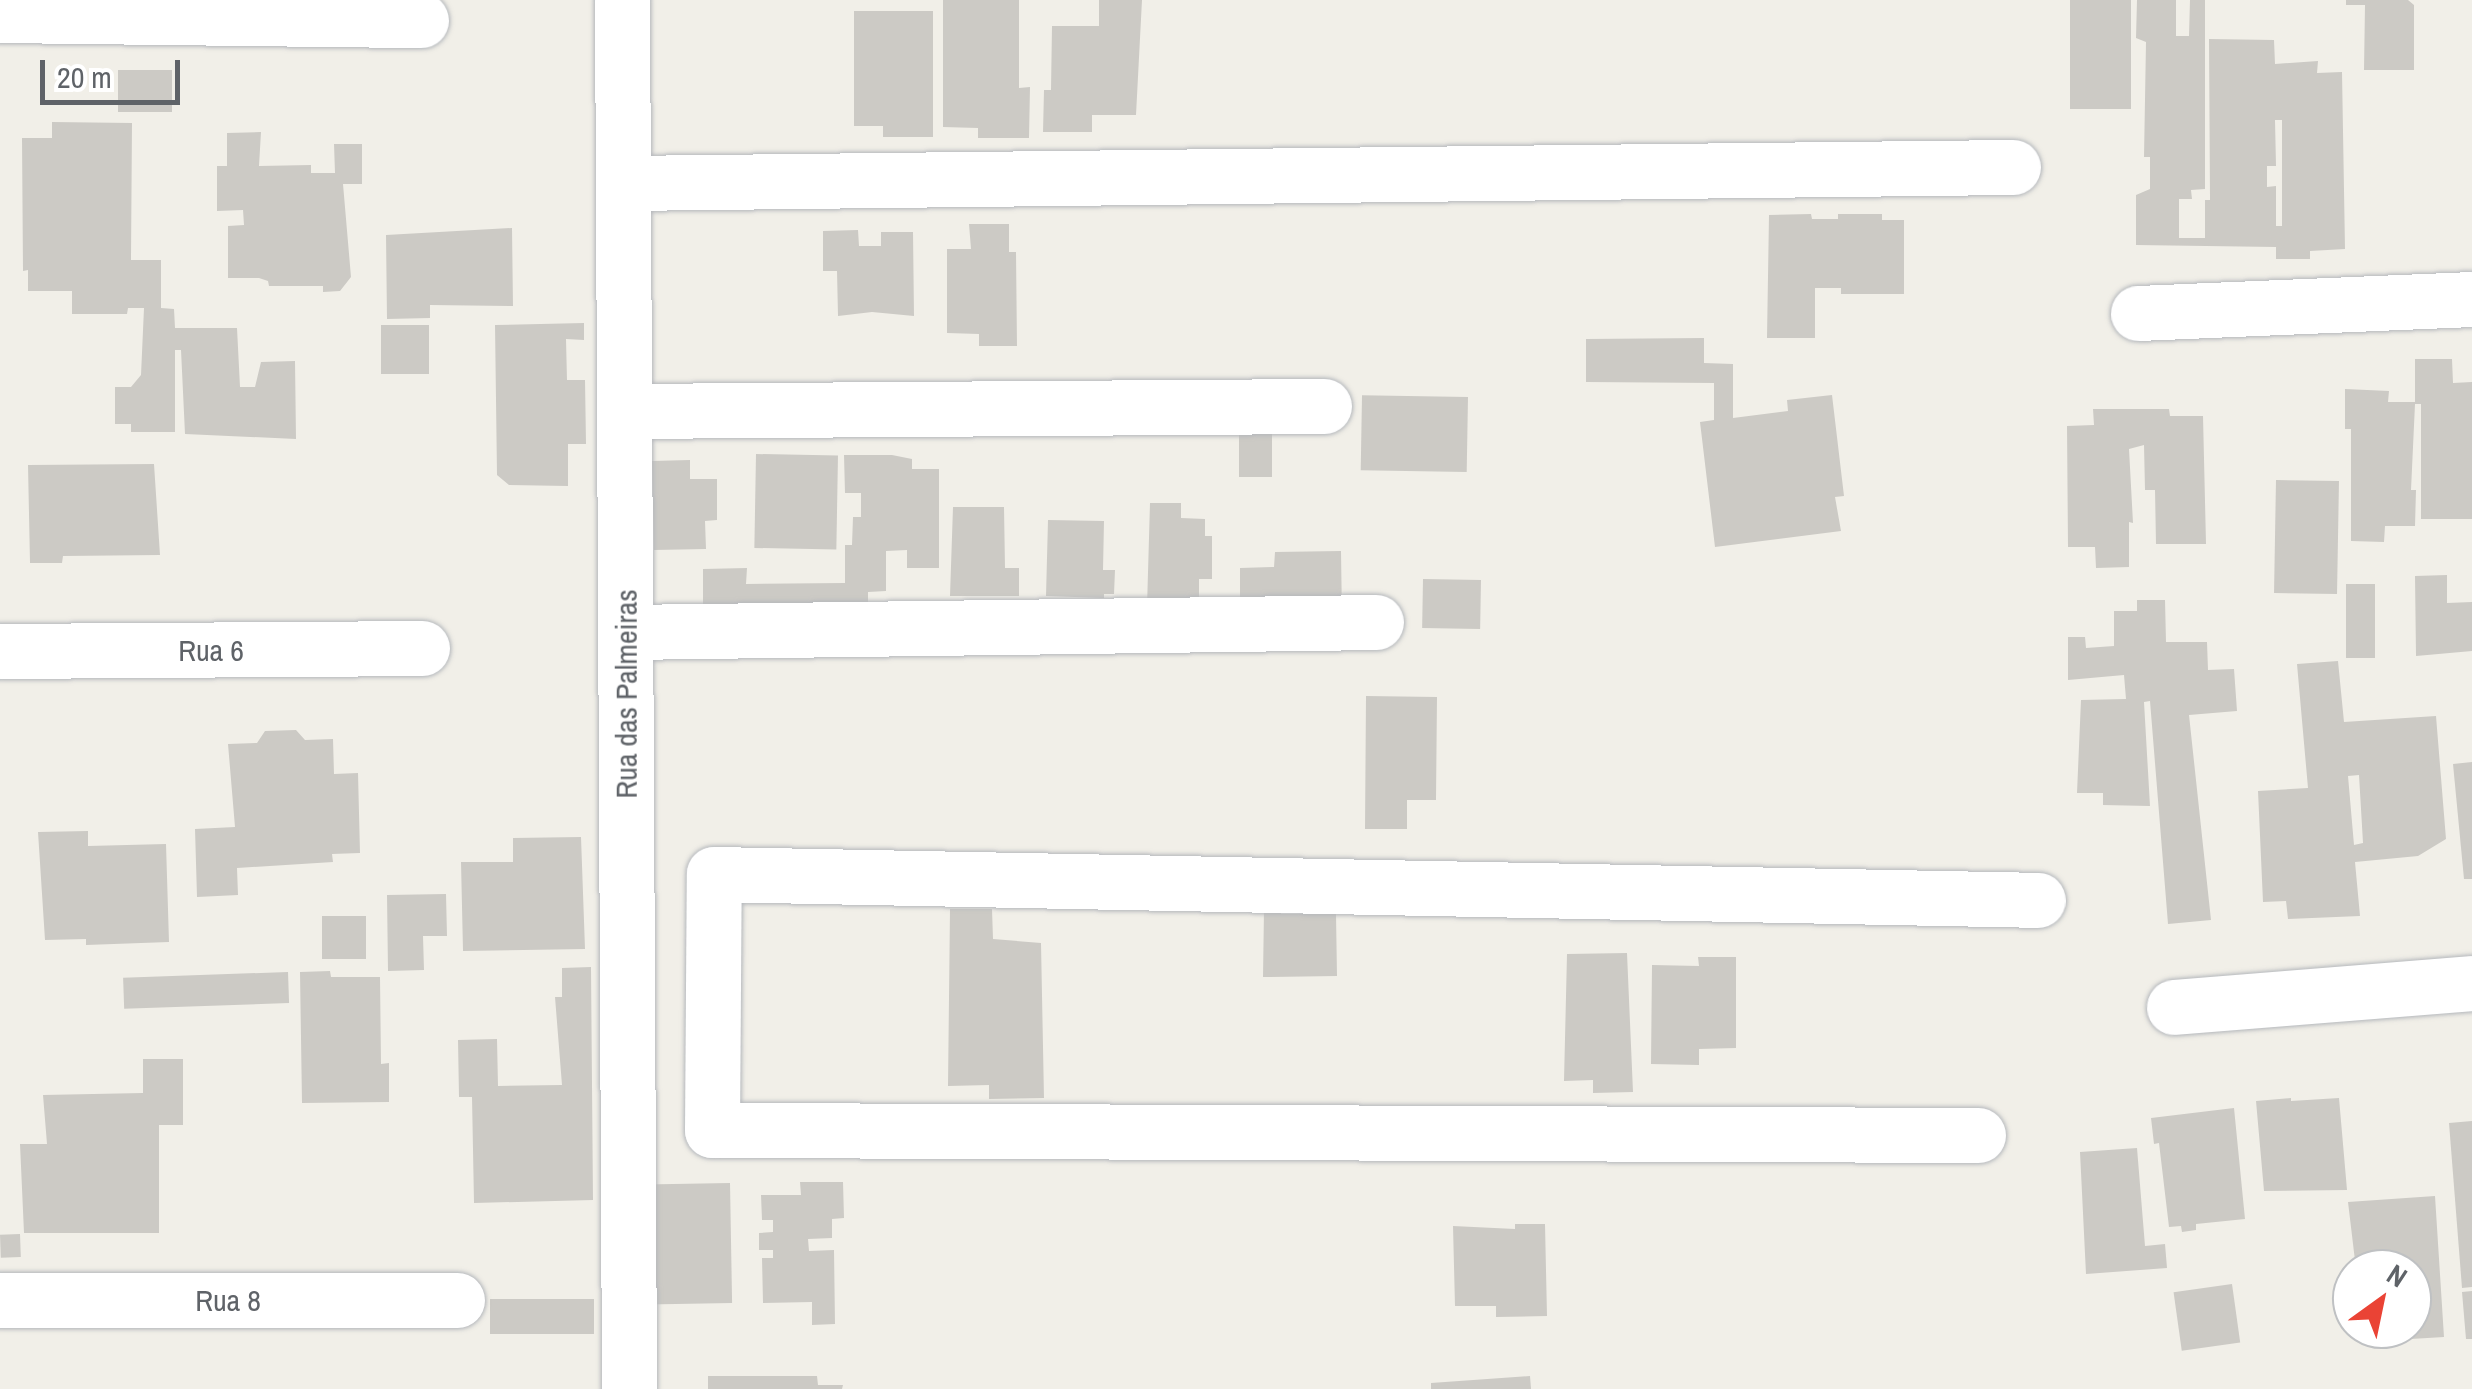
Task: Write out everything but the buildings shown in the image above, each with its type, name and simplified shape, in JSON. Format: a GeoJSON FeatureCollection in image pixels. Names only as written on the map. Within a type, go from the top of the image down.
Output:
{"type":"FeatureCollection","features":[{"type":"Feature","properties":{"kind":"street","name":"Rua das Palmeiras"},"geometry":{"type":"LineString","coordinates":[[622,0],[629,1389]]}},
{"type":"Feature","properties":{"kind":"street"},"geometry":{"type":"LineString","coordinates":[[0,16],[421,20]]}},
{"type":"Feature","properties":{"kind":"street"},"geometry":{"type":"LineString","coordinates":[[623,183],[2014,167]]}},
{"type":"Feature","properties":{"kind":"street"},"geometry":{"type":"LineString","coordinates":[[2138,313],[2472,298]]}},
{"type":"Feature","properties":{"kind":"street"},"geometry":{"type":"LineString","coordinates":[[624,410],[1324,406]]}},
{"type":"Feature","properties":{"kind":"street"},"geometry":{"type":"LineString","coordinates":[[625,632],[1376,622]]}},
{"type":"Feature","properties":{"kind":"street","name":"Rua 6"},"geometry":{"type":"LineString","coordinates":[[0,651],[422,648]]}},
{"type":"Feature","properties":{"kind":"street"},"geometry":{"type":"LineString","coordinates":[[1978,1135],[712,1130],[714,874],[2038,900]]}},
{"type":"Feature","properties":{"kind":"street"},"geometry":{"type":"LineString","coordinates":[[2174,1007],[2472,983]]}},
{"type":"Feature","properties":{"kind":"street"},"geometry":{"type":"LineString","coordinates":[[627,994],[713,1003]]}},
{"type":"Feature","properties":{"kind":"street","name":"Rua 8"},"geometry":{"type":"LineString","coordinates":[[0,1300],[457,1300]]}}]}
